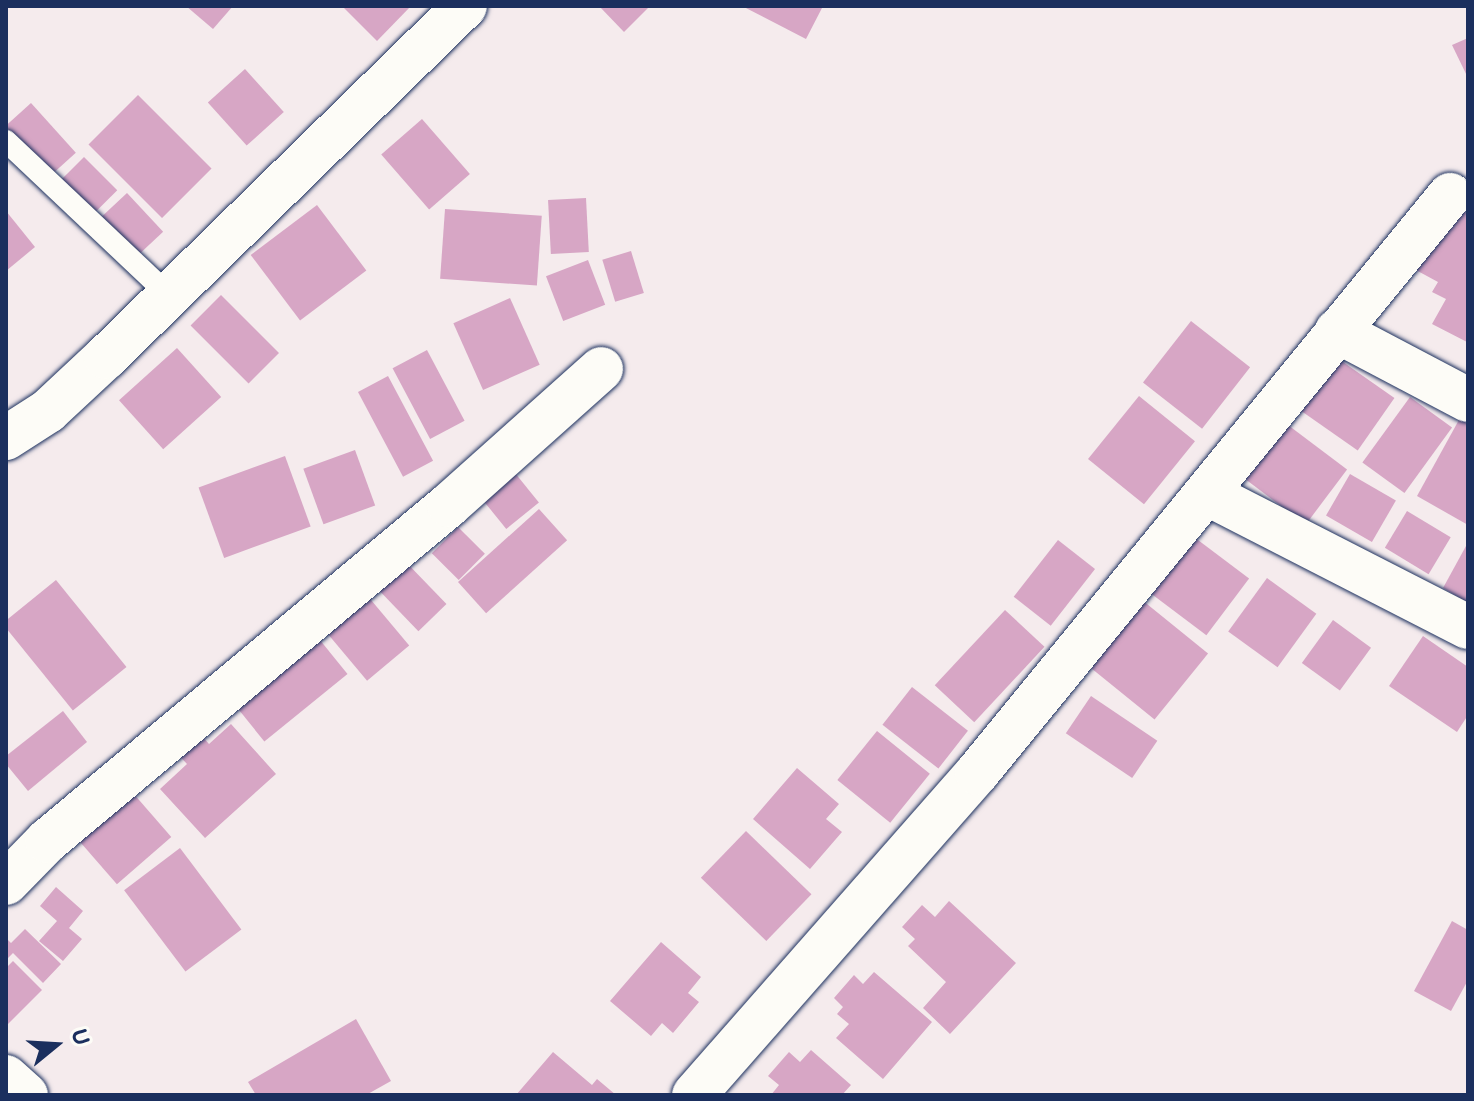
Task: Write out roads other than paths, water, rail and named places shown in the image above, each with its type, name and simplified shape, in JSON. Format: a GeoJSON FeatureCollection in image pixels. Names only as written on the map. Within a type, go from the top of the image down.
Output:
{"type":"FeatureCollection","features":[{"type":"Feature","properties":{"kind":"main road"},"geometry":{"type":"LineString","coordinates":[[6,438],[48,411],[465,6]]}},
{"type":"Feature","properties":{"kind":"main road"},"geometry":{"type":"LineString","coordinates":[[694,1095],[977,773],[1450,195]]}},
{"type":"Feature","properties":{"kind":"main road"},"geometry":{"type":"LineString","coordinates":[[1337,331],[1468,400]]}},
{"type":"Feature","properties":{"kind":"main road"},"geometry":{"type":"LineString","coordinates":[[6,883],[47,841],[449,505],[601,369]]}},
{"type":"Feature","properties":{"kind":"main road"},"geometry":{"type":"LineString","coordinates":[[1208,494],[1468,627]]}},
{"type":"Feature","properties":{"kind":"main road"},"geometry":{"type":"LineString","coordinates":[[6,1077],[26,1095]]}},
{"type":"Feature","properties":{"kind":"lane"},"geometry":{"type":"LineString","coordinates":[[6,141],[167,293]]}}]}
